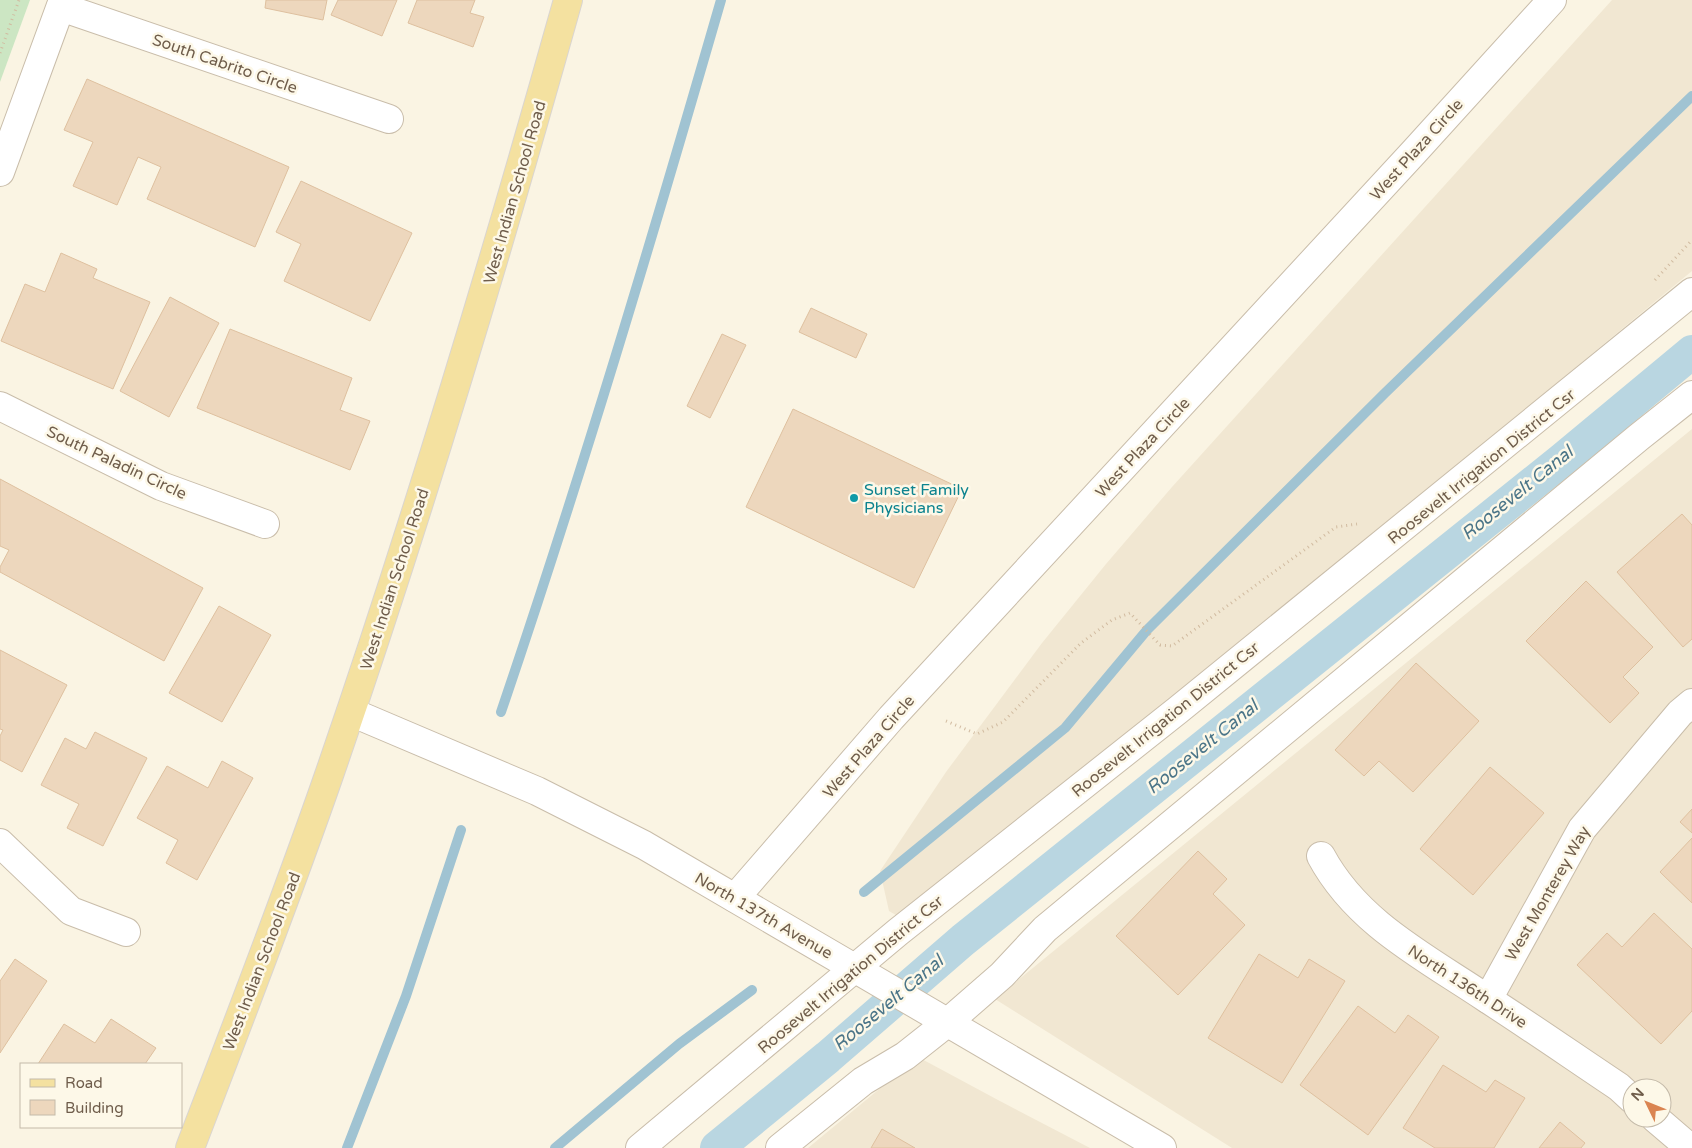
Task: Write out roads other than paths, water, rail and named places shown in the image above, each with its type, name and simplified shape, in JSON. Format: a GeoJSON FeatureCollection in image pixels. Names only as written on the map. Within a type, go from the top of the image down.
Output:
{"type":"FeatureCollection","features":[{"type":"Feature","properties":{"kind":"main road","name":"West Indian School Road"},"geometry":{"type":"LineString","coordinates":[[190,1148],[289,888],[351,712],[480,309],[568,0]]}},
{"type":"Feature","properties":{"kind":"street","name":"West Plaza Circle"},"geometry":{"type":"LineString","coordinates":[[735,898],[891,718],[1552,0]]}},
{"type":"Feature","properties":{"kind":"street","name":"South Cabrito Circle"},"geometry":{"type":"LineString","coordinates":[[62,4],[389,119]]}},
{"type":"Feature","properties":{"kind":"street"},"geometry":{"type":"LineString","coordinates":[[0,172],[62,4]]}},
{"type":"Feature","properties":{"kind":"street","name":"Roosevelt Irrigation District Csr"},"geometry":{"type":"LineString","coordinates":[[640,1148],[865,974],[1692,292]]}},
{"type":"Feature","properties":{"kind":"street"},"geometry":{"type":"LineString","coordinates":[[780,1148],[863,1081],[905,1056],[942,1019],[1002,975],[1045,929],[1631,443],[1692,395]]}},
{"type":"Feature","properties":{"kind":"street","name":"South Paladin Circle"},"geometry":{"type":"LineString","coordinates":[[0,406],[161,486],[265,524]]}},
{"type":"Feature","properties":{"kind":"street","name":"West Monterey Way"},"geometry":{"type":"LineString","coordinates":[[1488,999],[1582,829],[1692,702]]}},
{"type":"Feature","properties":{"kind":"street","name":"North 137th Avenue"},"geometry":{"type":"LineString","coordinates":[[351,712],[537,791],[644,845],[1162,1148]]}},
{"type":"Feature","properties":{"kind":"street"},"geometry":{"type":"LineString","coordinates":[[0,843],[71,911],[126,932]]}},
{"type":"Feature","properties":{"kind":"street","name":"North 136th Drive"},"geometry":{"type":"LineString","coordinates":[[1321,856],[1332,877],[1369,918],[1389,935],[1488,999],[1622,1091]]}},
{"type":"Feature","properties":{"kind":"street"},"geometry":{"type":"LineString","coordinates":[[1667,1128],[1690,1148]]}},
{"type":"Feature","properties":{"kind":"waterway"},"geometry":{"type":"LineString","coordinates":[[501,712],[531,624],[615,358],[721,0]]}},
{"type":"Feature","properties":{"kind":"waterway"},"geometry":{"type":"LineString","coordinates":[[864,892],[1065,728],[1147,630],[1385,393],[1692,96]]}},
{"type":"Feature","properties":{"kind":"waterway","name":"Roosevelt Canal"},"geometry":{"type":"LineString","coordinates":[[717,1148],[828,1057],[963,940],[1562,460],[1692,352]]}},
{"type":"Feature","properties":{"kind":"waterway"},"geometry":{"type":"LineString","coordinates":[[347,1148],[406,996],[461,830]]}},
{"type":"Feature","properties":{"kind":"waterway"},"geometry":{"type":"LineString","coordinates":[[555,1148],[679,1044],[752,990]]}},
{"type":"Feature","properties":{"kind":"place","name":"Sunset Family Physicians"},"geometry":{"type":"Point","coordinates":[854,498]}}]}
